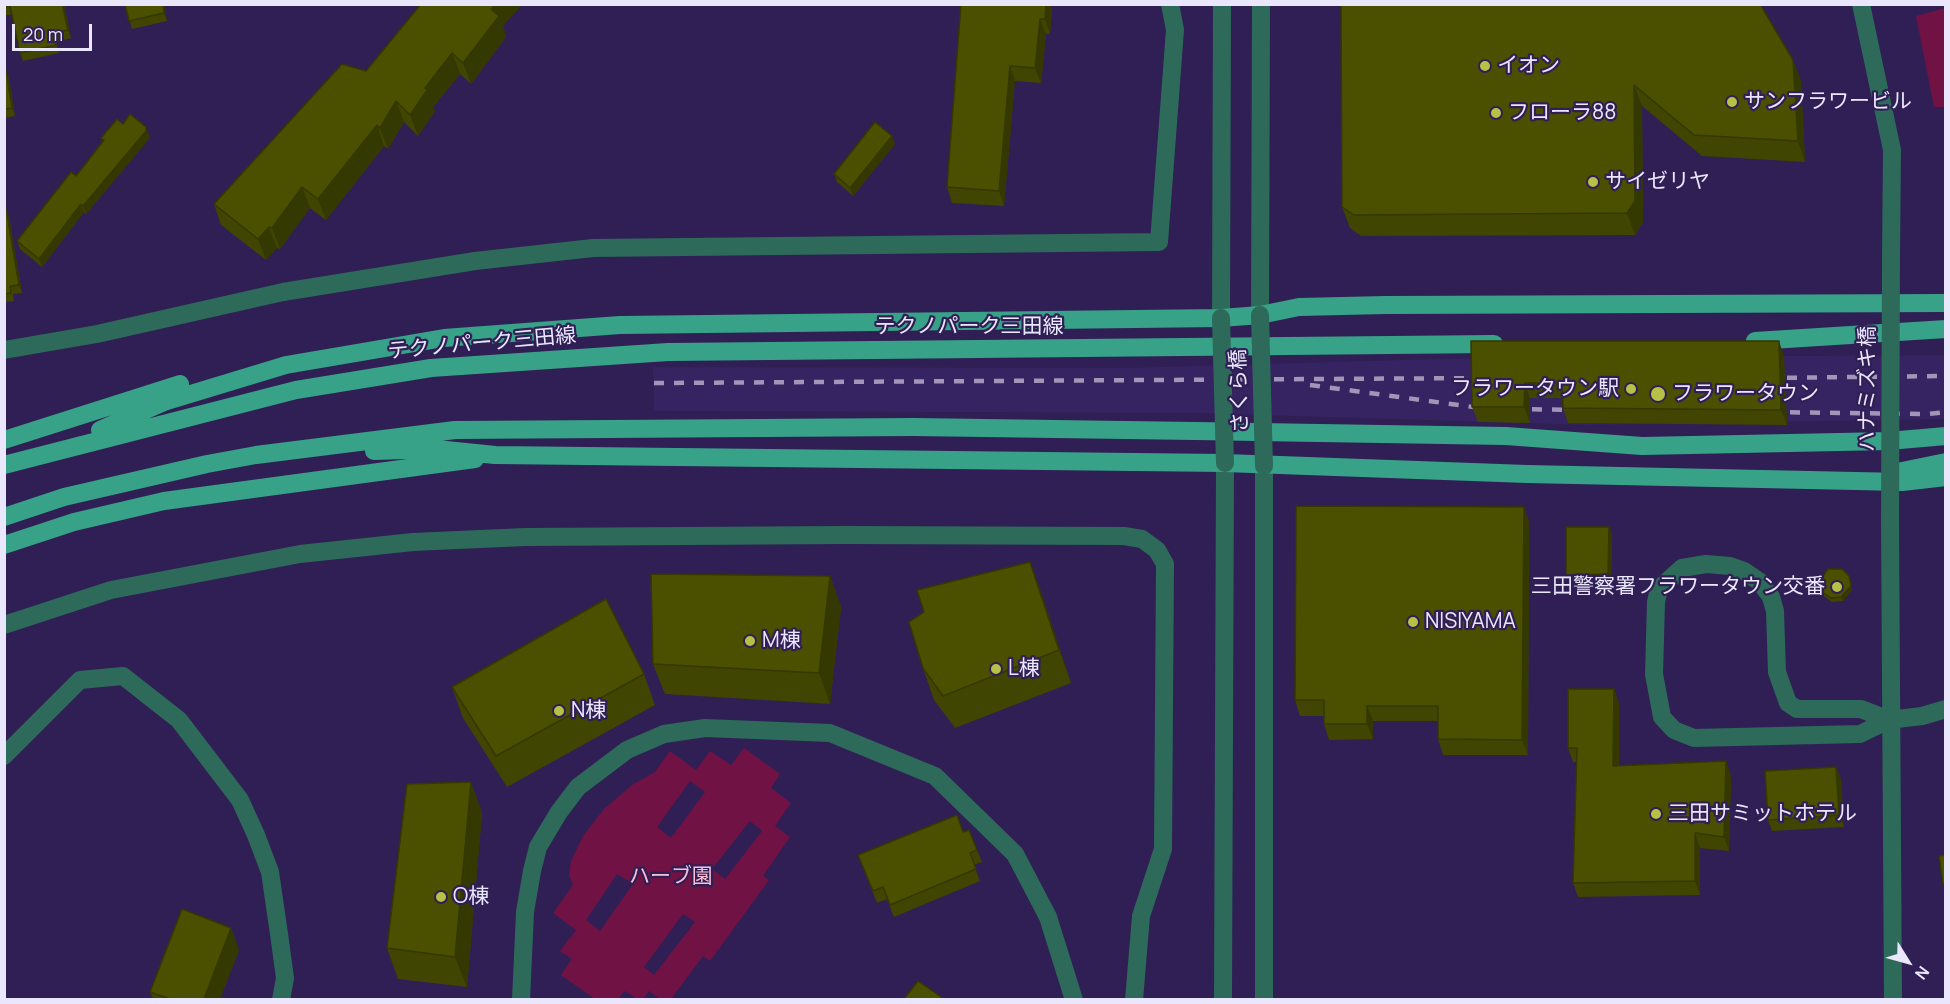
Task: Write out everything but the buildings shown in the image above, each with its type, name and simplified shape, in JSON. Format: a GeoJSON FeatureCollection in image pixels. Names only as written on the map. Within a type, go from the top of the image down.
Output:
{"type":"FeatureCollection","features":[{"type":"Feature","properties":{"kind":"main road"},"geometry":{"type":"LineString","coordinates":[[4,440],[219,373],[368,343],[620,325],[1221,318],[1260,315],[1299,307],[1386,305],[1946,303]]}},
{"type":"Feature","properties":{"kind":"main road"},"geometry":{"type":"LineString","coordinates":[[1743,342],[1790,341],[1946,329]]}},
{"type":"Feature","properties":{"kind":"main road"},"geometry":{"type":"LineString","coordinates":[[52,451],[164,402],[286,365],[444,338]]}},
{"type":"Feature","properties":{"kind":"main road","name":"テクノパーク三田線"},"geometry":{"type":"LineString","coordinates":[[4,465],[296,390],[431,368],[669,352],[1516,344]]}},
{"type":"Feature","properties":{"kind":"main road"},"geometry":{"type":"LineString","coordinates":[[4,517],[64,497],[256,455],[467,430],[926,428],[1195,430],[1506,436],[1642,446],[1888,441],[1946,436]]}},
{"type":"Feature","properties":{"kind":"main road"},"geometry":{"type":"LineString","coordinates":[[256,455],[436,448],[495,455],[1225,464],[1902,482],[1946,477]]}},
{"type":"Feature","properties":{"kind":"main road"},"geometry":{"type":"LineString","coordinates":[[4,545],[74,522],[164,501],[495,455]]}},
{"type":"Feature","properties":{"kind":"main road"},"geometry":{"type":"LineString","coordinates":[[1857,481],[1946,462]]}},
{"type":"Feature","properties":{"kind":"street"},"geometry":{"type":"LineString","coordinates":[[4,350],[97,334],[283,292],[475,261],[593,248],[1159,242],[1175,30],[1170,4]]}},
{"type":"Feature","properties":{"kind":"street","name":"さくら橋"},"geometry":{"type":"LineString","coordinates":[[1222,4],[1221,318],[1225,464],[1223,999]]}},
{"type":"Feature","properties":{"kind":"street","name":"さくら橋"},"geometry":{"type":"LineString","coordinates":[[1261,4],[1263,236],[1260,315],[1264,466],[1264,999]]}},
{"type":"Feature","properties":{"kind":"street","name":"ハナミズキ橋"},"geometry":{"type":"LineString","coordinates":[[1862,4],[1892,150],[1889,720],[1893,999]]}},
{"type":"Feature","properties":{"kind":"street"},"geometry":{"type":"LineString","coordinates":[[4,625],[111,590],[300,554],[413,542],[525,537],[844,535],[1124,536],[1142,539],[1157,550],[1165,564],[1163,849],[1141,916],[1134,999]]}},
{"type":"Feature","properties":{"kind":"street"},"geometry":{"type":"LineString","coordinates":[[1889,720],[1861,709],[1797,709],[1788,703],[1777,672],[1773,604],[1760,582],[1744,571],[1730,566],[1706,564],[1682,568],[1659,589],[1656,602],[1654,674],[1662,717],[1674,730],[1694,738],[1860,734],[1889,720],[1946,710]]}},
{"type":"Feature","properties":{"kind":"street"},"geometry":{"type":"LineString","coordinates":[[4,756],[80,680],[123,676],[179,720],[240,800],[270,872],[285,978],[281,999]]}},
{"type":"Feature","properties":{"kind":"street"},"geometry":{"type":"LineString","coordinates":[[521,999],[525,912],[532,871],[538,847],[559,812],[578,787],[627,750],[664,734],[705,728],[830,733],[934,776],[1015,854],[1048,917],[1074,999]]}},
{"type":"Feature","properties":{"kind":"shaded area"},"geometry":{"type":"Polygon","coordinates":[[[1945,355],[1946,419],[1588,425],[1198,413],[654,411],[653,367],[1125,368],[1474,358],[1945,355]]]}},
{"type":"Feature","properties":{"kind":"green space"},"geometry":{"type":"Polygon","coordinates":[[[1945,8],[1945,107],[1934,107],[1916,16],[1945,8]]]}},
{"type":"Feature","properties":{"kind":"green space","name":"ハーブ園"},"geometry":{"type":"Polygon","coordinates":[[[744,748],[780,774],[771,788],[791,803],[775,826],[790,837],[763,876],[769,880],[710,961],[703,956],[671,999],[660,999],[649,991],[643,999],[637,999],[625,991],[618,999],[595,999],[561,975],[572,959],[560,951],[576,930],[553,913],[573,885],[569,875],[571,861],[583,836],[604,809],[632,785],[655,772],[670,751],[696,770],[710,751],[731,765],[744,748]],[[690,781],[657,827],[671,838],[705,792],[690,781]],[[750,821],[712,869],[725,879],[762,831],[750,821]],[[617,874],[586,920],[600,931],[633,884],[617,874]],[[683,914],[644,967],[654,975],[695,922],[683,914]]]}},
{"type":"Feature","properties":{"kind":"railway"},"geometry":{"type":"LineString","coordinates":[[1767,378],[1946,376]]}},
{"type":"Feature","properties":{"kind":"railway"},"geometry":{"type":"LineString","coordinates":[[654,383],[1488,378]]}},
{"type":"Feature","properties":{"kind":"railway"},"geometry":{"type":"LineString","coordinates":[[1310,385],[1488,409]]}},
{"type":"Feature","properties":{"kind":"railway"},"geometry":{"type":"LineString","coordinates":[[1512,409],[1581,410]]}},
{"type":"Feature","properties":{"kind":"railway"},"geometry":{"type":"LineString","coordinates":[[1770,412],[1928,414],[1946,412]]}},
{"type":"Feature","properties":{"kind":"place","name":"イオン"},"geometry":{"type":"Point","coordinates":[1485,66]}},
{"type":"Feature","properties":{"kind":"place","name":"サンフラワービル"},"geometry":{"type":"Point","coordinates":[1732,102]}},
{"type":"Feature","properties":{"kind":"place","name":"フローラ88"},"geometry":{"type":"Point","coordinates":[1496,113]}},
{"type":"Feature","properties":{"kind":"place","name":"サイゼリヤ"},"geometry":{"type":"Point","coordinates":[1593,182]}},
{"type":"Feature","properties":{"kind":"place","name":"フラワータウン駅"},"geometry":{"type":"Point","coordinates":[1631,389]}},
{"type":"Feature","properties":{"kind":"place","name":"フラワータウン"},"geometry":{"type":"Point","coordinates":[1658,394]}},
{"type":"Feature","properties":{"kind":"place","name":"三田警察署フラワータウン交番"},"geometry":{"type":"Point","coordinates":[1837,587]}},
{"type":"Feature","properties":{"kind":"place","name":"NISIYAMA"},"geometry":{"type":"Point","coordinates":[1413,622]}},
{"type":"Feature","properties":{"kind":"place","name":"M棟"},"geometry":{"type":"Point","coordinates":[750,641]}},
{"type":"Feature","properties":{"kind":"place","name":"L棟"},"geometry":{"type":"Point","coordinates":[996,669]}},
{"type":"Feature","properties":{"kind":"place","name":"N棟"},"geometry":{"type":"Point","coordinates":[559,711]}},
{"type":"Feature","properties":{"kind":"place","name":"三田サミットホテル"},"geometry":{"type":"Point","coordinates":[1656,814]}},
{"type":"Feature","properties":{"kind":"place","name":"O棟"},"geometry":{"type":"Point","coordinates":[441,897]}}]}
